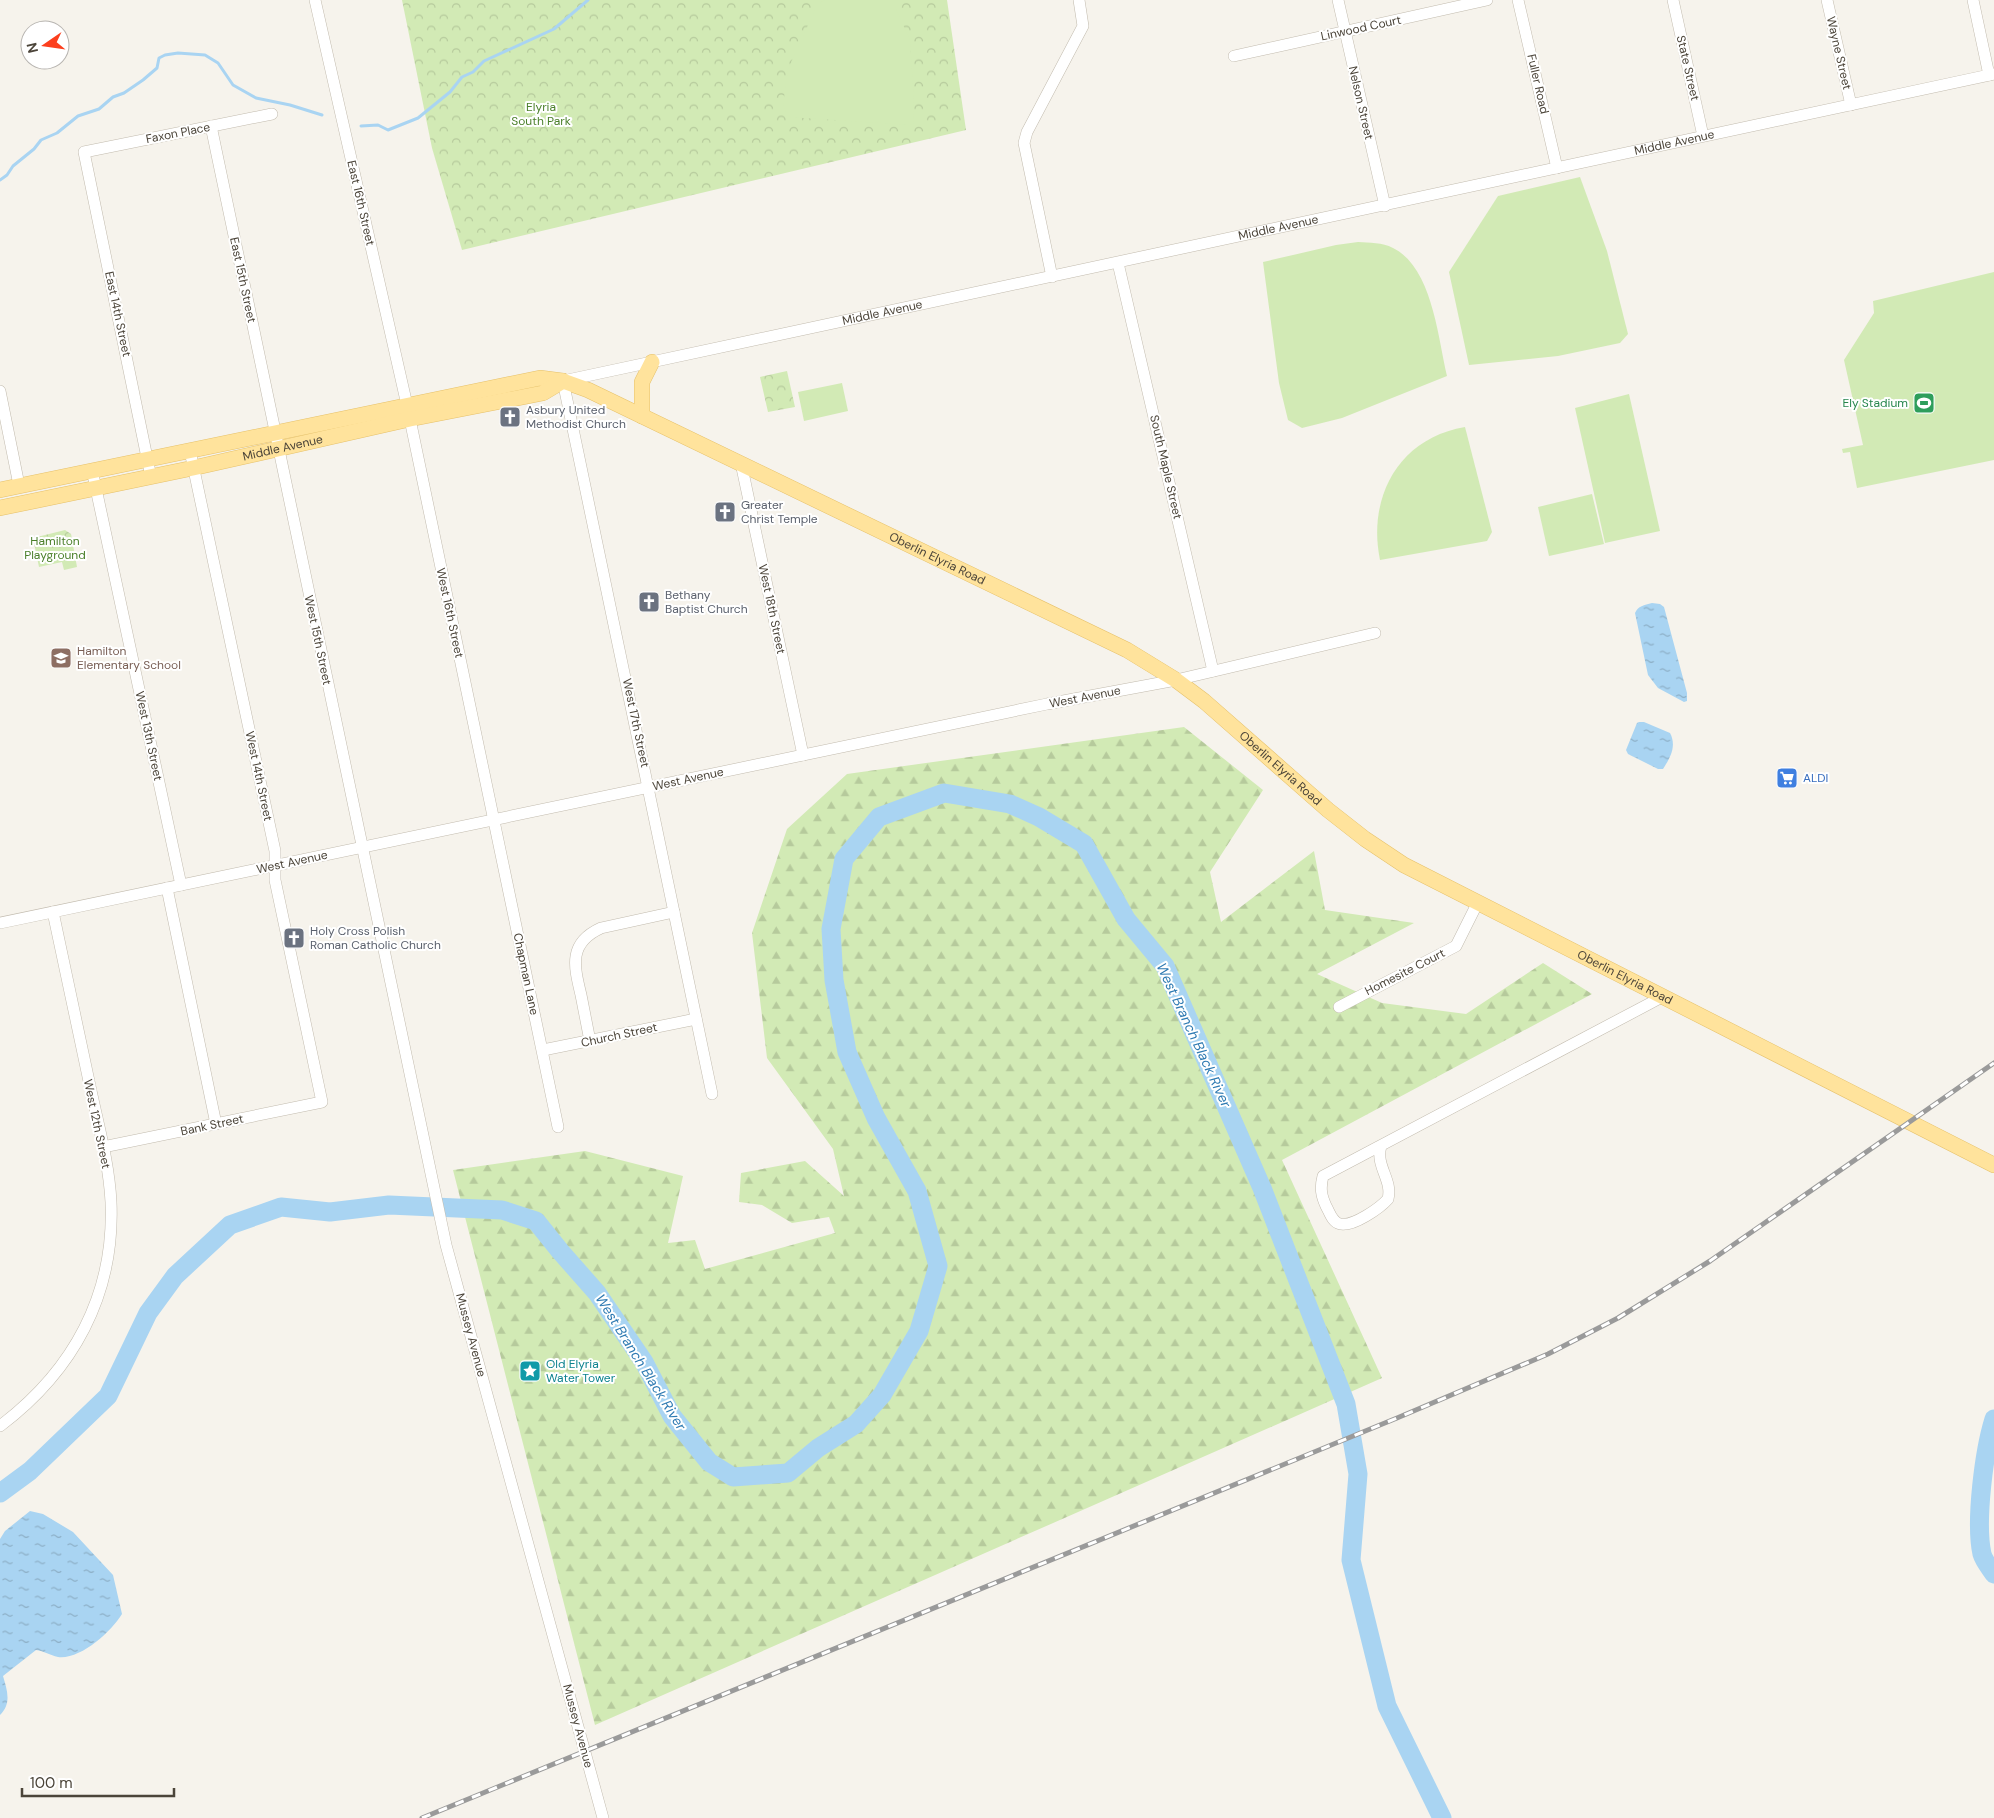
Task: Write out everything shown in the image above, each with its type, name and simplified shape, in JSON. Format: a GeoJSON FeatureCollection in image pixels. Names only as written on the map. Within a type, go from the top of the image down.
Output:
{"type":"FeatureCollection","features":[{"type":"Feature","properties":{"kind":"main road"},"geometry":{"type":"LineString","coordinates":[[642,416],[642,382],[652,362]]}},
{"type":"Feature","properties":{"kind":"main road","name":"Middle Avenue"},"geometry":{"type":"LineString","coordinates":[[0,508],[278,449],[540,378],[563,381]]}},
{"type":"Feature","properties":{"kind":"main road","name":"Oberlin Elyria Road"},"geometry":{"type":"LineString","coordinates":[[563,381],[588,390],[1127,650],[1176,680],[1204,701],[1328,810],[1365,839],[1404,865],[1477,904],[1994,1165]]}},
{"type":"Feature","properties":{"kind":"main road","name":"Middle Avenue"},"geometry":{"type":"LineString","coordinates":[[0,490],[275,433],[409,412]]}},
{"type":"Feature","properties":{"kind":"street","name":"East 16th Street"},"geometry":{"type":"LineString","coordinates":[[315,0],[409,412]]}},
{"type":"Feature","properties":{"kind":"street"},"geometry":{"type":"LineString","coordinates":[[1052,277],[1024,143],[1027,132],[1083,26],[1079,0]]}},
{"type":"Feature","properties":{"kind":"street","name":"Nelson Street"},"geometry":{"type":"LineString","coordinates":[[1338,0],[1385,206]]}},
{"type":"Feature","properties":{"kind":"street","name":"Linwood Court"},"geometry":{"type":"LineString","coordinates":[[1234,56],[1487,0]]}},
{"type":"Feature","properties":{"kind":"street","name":"Fuller Road"},"geometry":{"type":"LineString","coordinates":[[1518,0],[1557,168]]}},
{"type":"Feature","properties":{"kind":"street","name":"State Street"},"geometry":{"type":"LineString","coordinates":[[1673,0],[1703,136]]}},
{"type":"Feature","properties":{"kind":"street","name":"Wayne Street"},"geometry":{"type":"LineString","coordinates":[[1827,0],[1851,105]]}},
{"type":"Feature","properties":{"kind":"street"},"geometry":{"type":"LineString","coordinates":[[1972,0],[1992,75]]}},
{"type":"Feature","properties":{"kind":"street","name":"Middle Avenue"},"geometry":{"type":"LineString","coordinates":[[563,381],[1992,75]]}},
{"type":"Feature","properties":{"kind":"street","name":"Faxon Place"},"geometry":{"type":"LineString","coordinates":[[84,152],[272,114]]}},
{"type":"Feature","properties":{"kind":"street","name":"East 15th Street"},"geometry":{"type":"LineString","coordinates":[[211,126],[275,433]]}},
{"type":"Feature","properties":{"kind":"street","name":"East 14th Street"},"geometry":{"type":"LineString","coordinates":[[84,152],[151,477]]}},
{"type":"Feature","properties":{"kind":"street","name":"South Maple Street"},"geometry":{"type":"LineString","coordinates":[[1118,263],[1213,671]]}},
{"type":"Feature","properties":{"kind":"street","name":"West 17th Street"},"geometry":{"type":"LineString","coordinates":[[563,381],[712,1094]]}},
{"type":"Feature","properties":{"kind":"street"},"geometry":{"type":"LineString","coordinates":[[0,391],[20,485]]}},
{"type":"Feature","properties":{"kind":"street","name":"West 16th Street"},"geometry":{"type":"LineString","coordinates":[[409,412],[493,820]]}},
{"type":"Feature","properties":{"kind":"street","name":"West 15th Street"},"geometry":{"type":"LineString","coordinates":[[275,433],[362,847]]}},
{"type":"Feature","properties":{"kind":"street","name":"West 14th Street"},"geometry":{"type":"LineString","coordinates":[[190,452],[273,842],[275,880],[322,1102]]}},
{"type":"Feature","properties":{"kind":"street","name":"West 18th Street"},"geometry":{"type":"LineString","coordinates":[[741,464],[804,755]]}},
{"type":"Feature","properties":{"kind":"street","name":"West 13th Street"},"geometry":{"type":"LineString","coordinates":[[92,470],[181,885]]}},
{"type":"Feature","properties":{"kind":"street","name":"West Avenue"},"geometry":{"type":"LineString","coordinates":[[0,923],[1048,704],[1176,680],[1375,633]]}},
{"type":"Feature","properties":{"kind":"street","name":"Chapman Lane"},"geometry":{"type":"LineString","coordinates":[[493,820],[558,1127]]}},
{"type":"Feature","properties":{"kind":"street","name":"Mussey Avenue"},"geometry":{"type":"LineString","coordinates":[[362,847],[444,1231],[603,1818]]}},
{"type":"Feature","properties":{"kind":"street"},"geometry":{"type":"LineString","coordinates":[[167,888],[216,1124]]}},
{"type":"Feature","properties":{"kind":"street","name":"Homesite Court"},"geometry":{"type":"LineString","coordinates":[[1339,1007],[1456,946],[1477,904]]}},
{"type":"Feature","properties":{"kind":"street","name":"West 12th Street"},"geometry":{"type":"LineString","coordinates":[[0,1426],[18,1412],[51,1380],[65,1362],[82,1334],[93,1312],[100,1290],[109,1246],[111,1200],[54,912]]}},
{"type":"Feature","properties":{"kind":"street"},"geometry":{"type":"LineString","coordinates":[[590,1041],[575,968],[576,952],[580,944],[592,932],[600,928],[674,912]]}},
{"type":"Feature","properties":{"kind":"street"},"geometry":{"type":"LineString","coordinates":[[1380,1146],[1378,1155],[1389,1193],[1384,1204],[1368,1215],[1348,1224],[1341,1224],[1335,1221],[1322,1197],[1318,1179],[1380,1146],[1662,997]]}},
{"type":"Feature","properties":{"kind":"street","name":"Church Street"},"geometry":{"type":"LineString","coordinates":[[543,1050],[696,1019]]}},
{"type":"Feature","properties":{"kind":"street","name":"Bank Street"},"geometry":{"type":"LineString","coordinates":[[102,1148],[322,1102]]}},
{"type":"Feature","properties":{"kind":"green space","name":"Elyria South Park"},"geometry":{"type":"Polygon","coordinates":[[[402,0],[947,0],[966,130],[462,250],[432,148],[402,0]]]}},
{"type":"Feature","properties":{"kind":"green space"},"geometry":{"type":"Polygon","coordinates":[[[826,0],[892,0],[910,40],[914,100],[913,125],[788,117],[783,105],[788,69],[818,3],[826,0]]]}},
{"type":"Feature","properties":{"kind":"green space"},"geometry":{"type":"Polygon","coordinates":[[[1580,177],[1607,251],[1628,334],[1620,343],[1558,356],[1469,365],[1449,272],[1498,196],[1580,177]]]}},
{"type":"Feature","properties":{"kind":"green space"},"geometry":{"type":"Polygon","coordinates":[[[1358,242],[1389,246],[1406,257],[1417,271],[1431,304],[1447,376],[1342,418],[1302,428],[1288,420],[1279,383],[1263,262],[1336,245],[1358,242]]]}},
{"type":"Feature","properties":{"kind":"green space","name":"Ely Stadium"},"geometry":{"type":"Polygon","coordinates":[[[1994,272],[1994,460],[1857,488],[1850,452],[1843,453],[1842,449],[1863,445],[1844,360],[1874,313],[1873,301],[1994,272]]]}},
{"type":"Feature","properties":{"kind":"green space"},"geometry":{"type":"Polygon","coordinates":[[[787,371],[795,407],[768,412],[760,377],[787,371]]]}},
{"type":"Feature","properties":{"kind":"green space"},"geometry":{"type":"Polygon","coordinates":[[[842,383],[848,411],[804,421],[798,392],[842,383]]]}},
{"type":"Feature","properties":{"kind":"green space"},"geometry":{"type":"Polygon","coordinates":[[[1629,394],[1660,531],[1605,543],[1575,408],[1629,394]]]}},
{"type":"Feature","properties":{"kind":"green space"},"geometry":{"type":"Polygon","coordinates":[[[1465,427],[1492,532],[1487,541],[1380,560],[1377,537],[1379,514],[1384,493],[1393,474],[1406,457],[1422,444],[1442,433],[1465,427]]]}},
{"type":"Feature","properties":{"kind":"green space"},"geometry":{"type":"Polygon","coordinates":[[[1592,494],[1604,544],[1549,556],[1538,507],[1592,494]]]}},
{"type":"Feature","properties":{"kind":"green space","name":"Hamilton Playground"},"geometry":{"type":"Polygon","coordinates":[[[65,530],[71,534],[77,567],[64,570],[62,562],[39,567],[34,543],[37,537],[65,530]]]}},
{"type":"Feature","properties":{"kind":"green space"},"geometry":{"type":"Polygon","coordinates":[[[1184,727],[1263,790],[1210,872],[1221,922],[1314,851],[1325,910],[1414,923],[1317,974],[1382,1003],[1466,1014],[1543,963],[1592,994],[1282,1160],[1382,1378],[595,1725],[453,1170],[585,1151],[683,1176],[668,1243],[695,1240],[705,1269],[835,1233],[829,1217],[792,1223],[762,1205],[739,1202],[741,1173],[805,1161],[844,1196],[833,1149],[767,1058],[752,933],[787,829],[847,774],[1184,727]]]}},
{"type":"Feature","properties":{"kind":"water"},"geometry":{"type":"Polygon","coordinates":[[[1652,603],[1660,604],[1664,607],[1687,693],[1687,701],[1684,702],[1658,688],[1648,675],[1635,613],[1640,607],[1652,603]]]}},
{"type":"Feature","properties":{"kind":"water"},"geometry":{"type":"Polygon","coordinates":[[[1639,722],[1644,722],[1670,733],[1673,747],[1663,769],[1658,769],[1628,754],[1626,750],[1639,722]]]}},
{"type":"Feature","properties":{"kind":"water"},"geometry":{"type":"Polygon","coordinates":[[[30,1511],[43,1514],[73,1532],[113,1575],[122,1614],[103,1636],[76,1654],[58,1657],[36,1650],[3,1676],[7,1691],[7,1701],[0,1715],[0,1539],[5,1531],[30,1511]]]}},
{"type":"Feature","properties":{"kind":"waterway"},"geometry":{"type":"LineString","coordinates":[[361,126],[378,125],[388,130],[418,118],[450,92],[462,77],[473,72],[484,61],[554,29],[588,0]]}},
{"type":"Feature","properties":{"kind":"waterway"},"geometry":{"type":"LineString","coordinates":[[0,180],[7,175],[13,166],[34,149],[41,140],[57,133],[78,116],[99,109],[113,97],[124,93],[143,80],[157,68],[159,58],[165,55],[178,53],[205,55],[218,63],[233,85],[256,98],[290,105],[322,115]]}},
{"type":"Feature","properties":{"kind":"waterway","name":"West Branch Black River"},"geometry":{"type":"LineString","coordinates":[[0,1493],[30,1471],[108,1396],[148,1313],[175,1276],[230,1225],[281,1207],[330,1212],[389,1205],[502,1210],[536,1221],[597,1293],[644,1362],[672,1416],[709,1462],[733,1477],[788,1473],[818,1448],[856,1424],[882,1395],[919,1331],[938,1266],[917,1191],[876,1118],[847,1052],[834,980],[831,929],[844,859],[879,817],[944,793],[1010,804],[1039,817],[1084,844],[1126,919],[1165,966],[1262,1188],[1346,1404],[1358,1474],[1351,1560],[1387,1706],[1442,1818]]}},
{"type":"Feature","properties":{"kind":"waterway","name":"West Branch Black River"},"geometry":{"type":"LineString","coordinates":[[1994,1419],[1984,1467],[1980,1506],[1982,1554],[1994,1574]]}},
{"type":"Feature","properties":{"kind":"railway"},"geometry":{"type":"LineString","coordinates":[[422,1818],[1397,1418],[1548,1354],[1618,1318],[1710,1261],[1994,1063]]}},
{"type":"Feature","properties":{"kind":"place","name":"Ely Stadium"},"geometry":{"type":"Point","coordinates":[1924,403]}},
{"type":"Feature","properties":{"kind":"place","name":"Asbury United Methodist Church"},"geometry":{"type":"Point","coordinates":[510,417]}},
{"type":"Feature","properties":{"kind":"place","name":"Greater Christ Temple"},"geometry":{"type":"Point","coordinates":[725,512]}},
{"type":"Feature","properties":{"kind":"place","name":"Bethany Baptist Church"},"geometry":{"type":"Point","coordinates":[649,602]}},
{"type":"Feature","properties":{"kind":"place","name":"Hamilton Elementary School"},"geometry":{"type":"Point","coordinates":[61,658]}},
{"type":"Feature","properties":{"kind":"place","name":"ALDI"},"geometry":{"type":"Point","coordinates":[1787,778]}},
{"type":"Feature","properties":{"kind":"place","name":"Holy Cross Polish Roman Catholic Church"},"geometry":{"type":"Point","coordinates":[294,938]}},
{"type":"Feature","properties":{"kind":"place","name":"Old Elyria Water Tower"},"geometry":{"type":"Point","coordinates":[530,1371]}}]}
